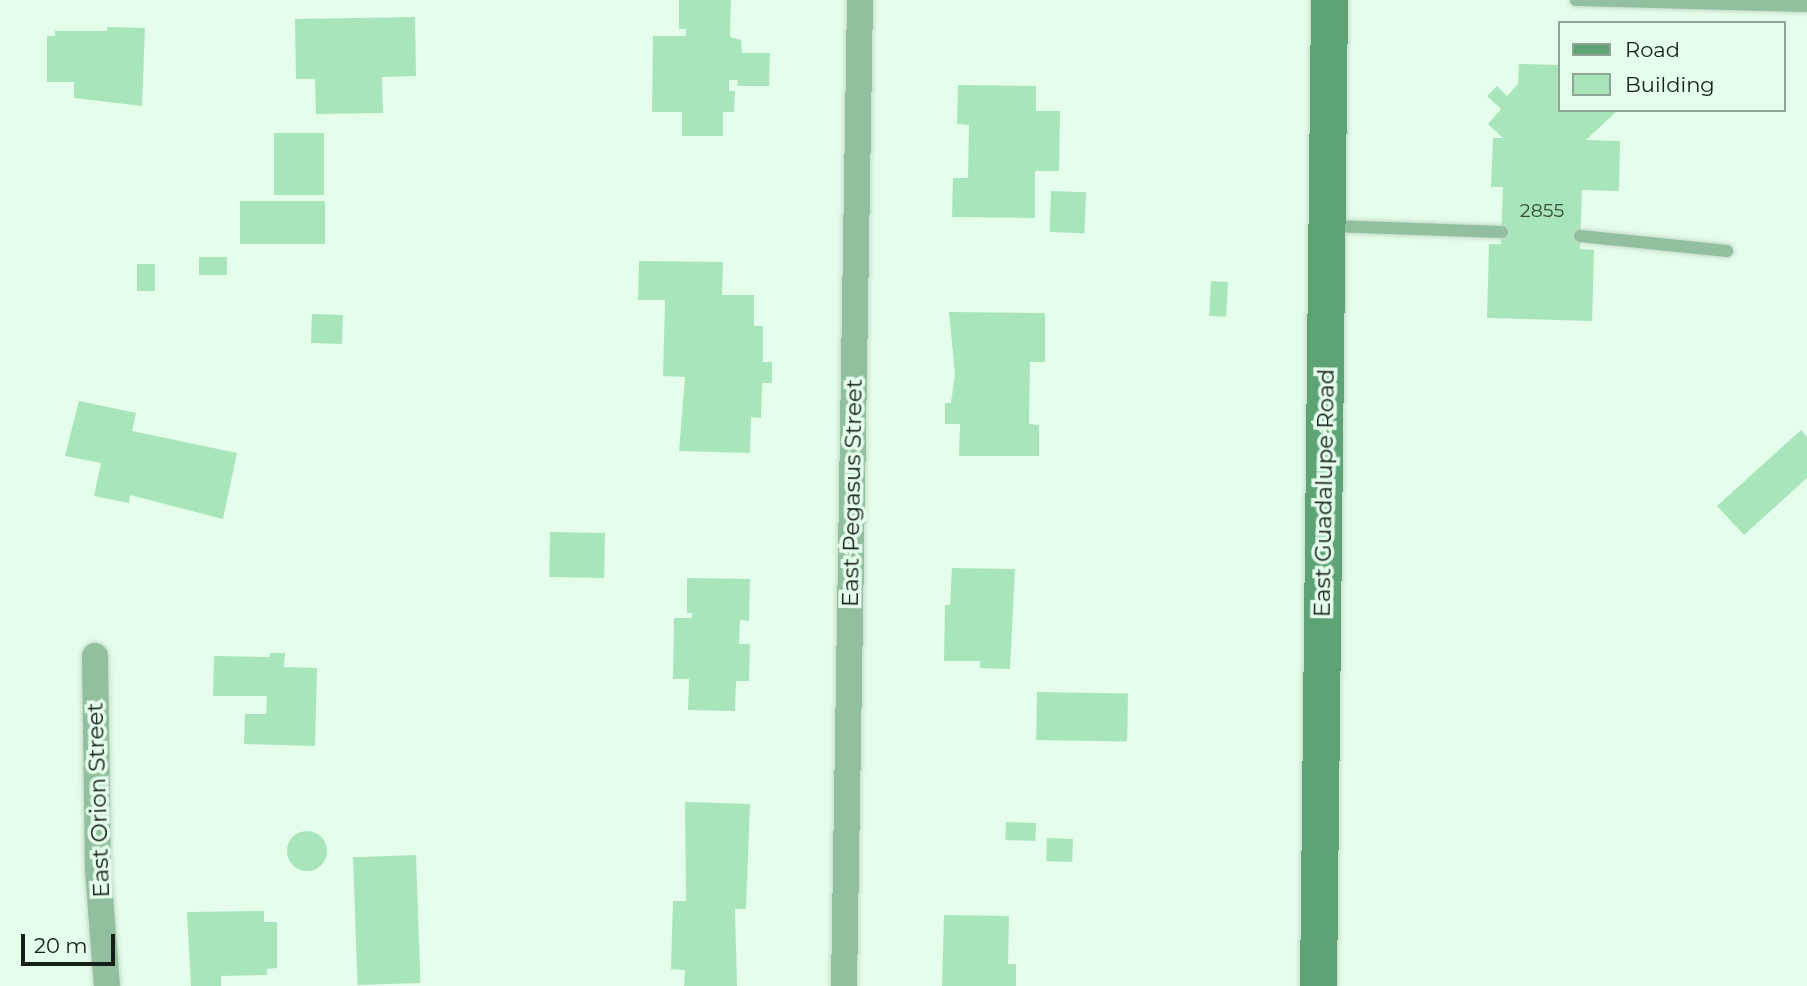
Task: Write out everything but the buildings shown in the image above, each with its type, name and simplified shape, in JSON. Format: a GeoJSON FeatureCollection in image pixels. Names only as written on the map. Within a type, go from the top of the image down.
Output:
{"type":"FeatureCollection","features":[{"type":"Feature","properties":{"kind":"main road","name":"East Guadalupe Road"},"geometry":{"type":"LineString","coordinates":[[1318,986],[1329,0]]}},
{"type":"Feature","properties":{"kind":"street","name":"East Pegasus Street"},"geometry":{"type":"LineString","coordinates":[[844,986],[860,0]]}},
{"type":"Feature","properties":{"kind":"street","name":"East Orion Street"},"geometry":{"type":"LineString","coordinates":[[95,656],[98,870],[107,986]]}},
{"type":"Feature","properties":{"kind":"lane"},"geometry":{"type":"LineString","coordinates":[[1576,0],[1807,6]]}},
{"type":"Feature","properties":{"kind":"lane"},"geometry":{"type":"LineString","coordinates":[[1327,225],[1502,232]]}},
{"type":"Feature","properties":{"kind":"lane"},"geometry":{"type":"LineString","coordinates":[[1580,236],[1727,251]]}}]}
